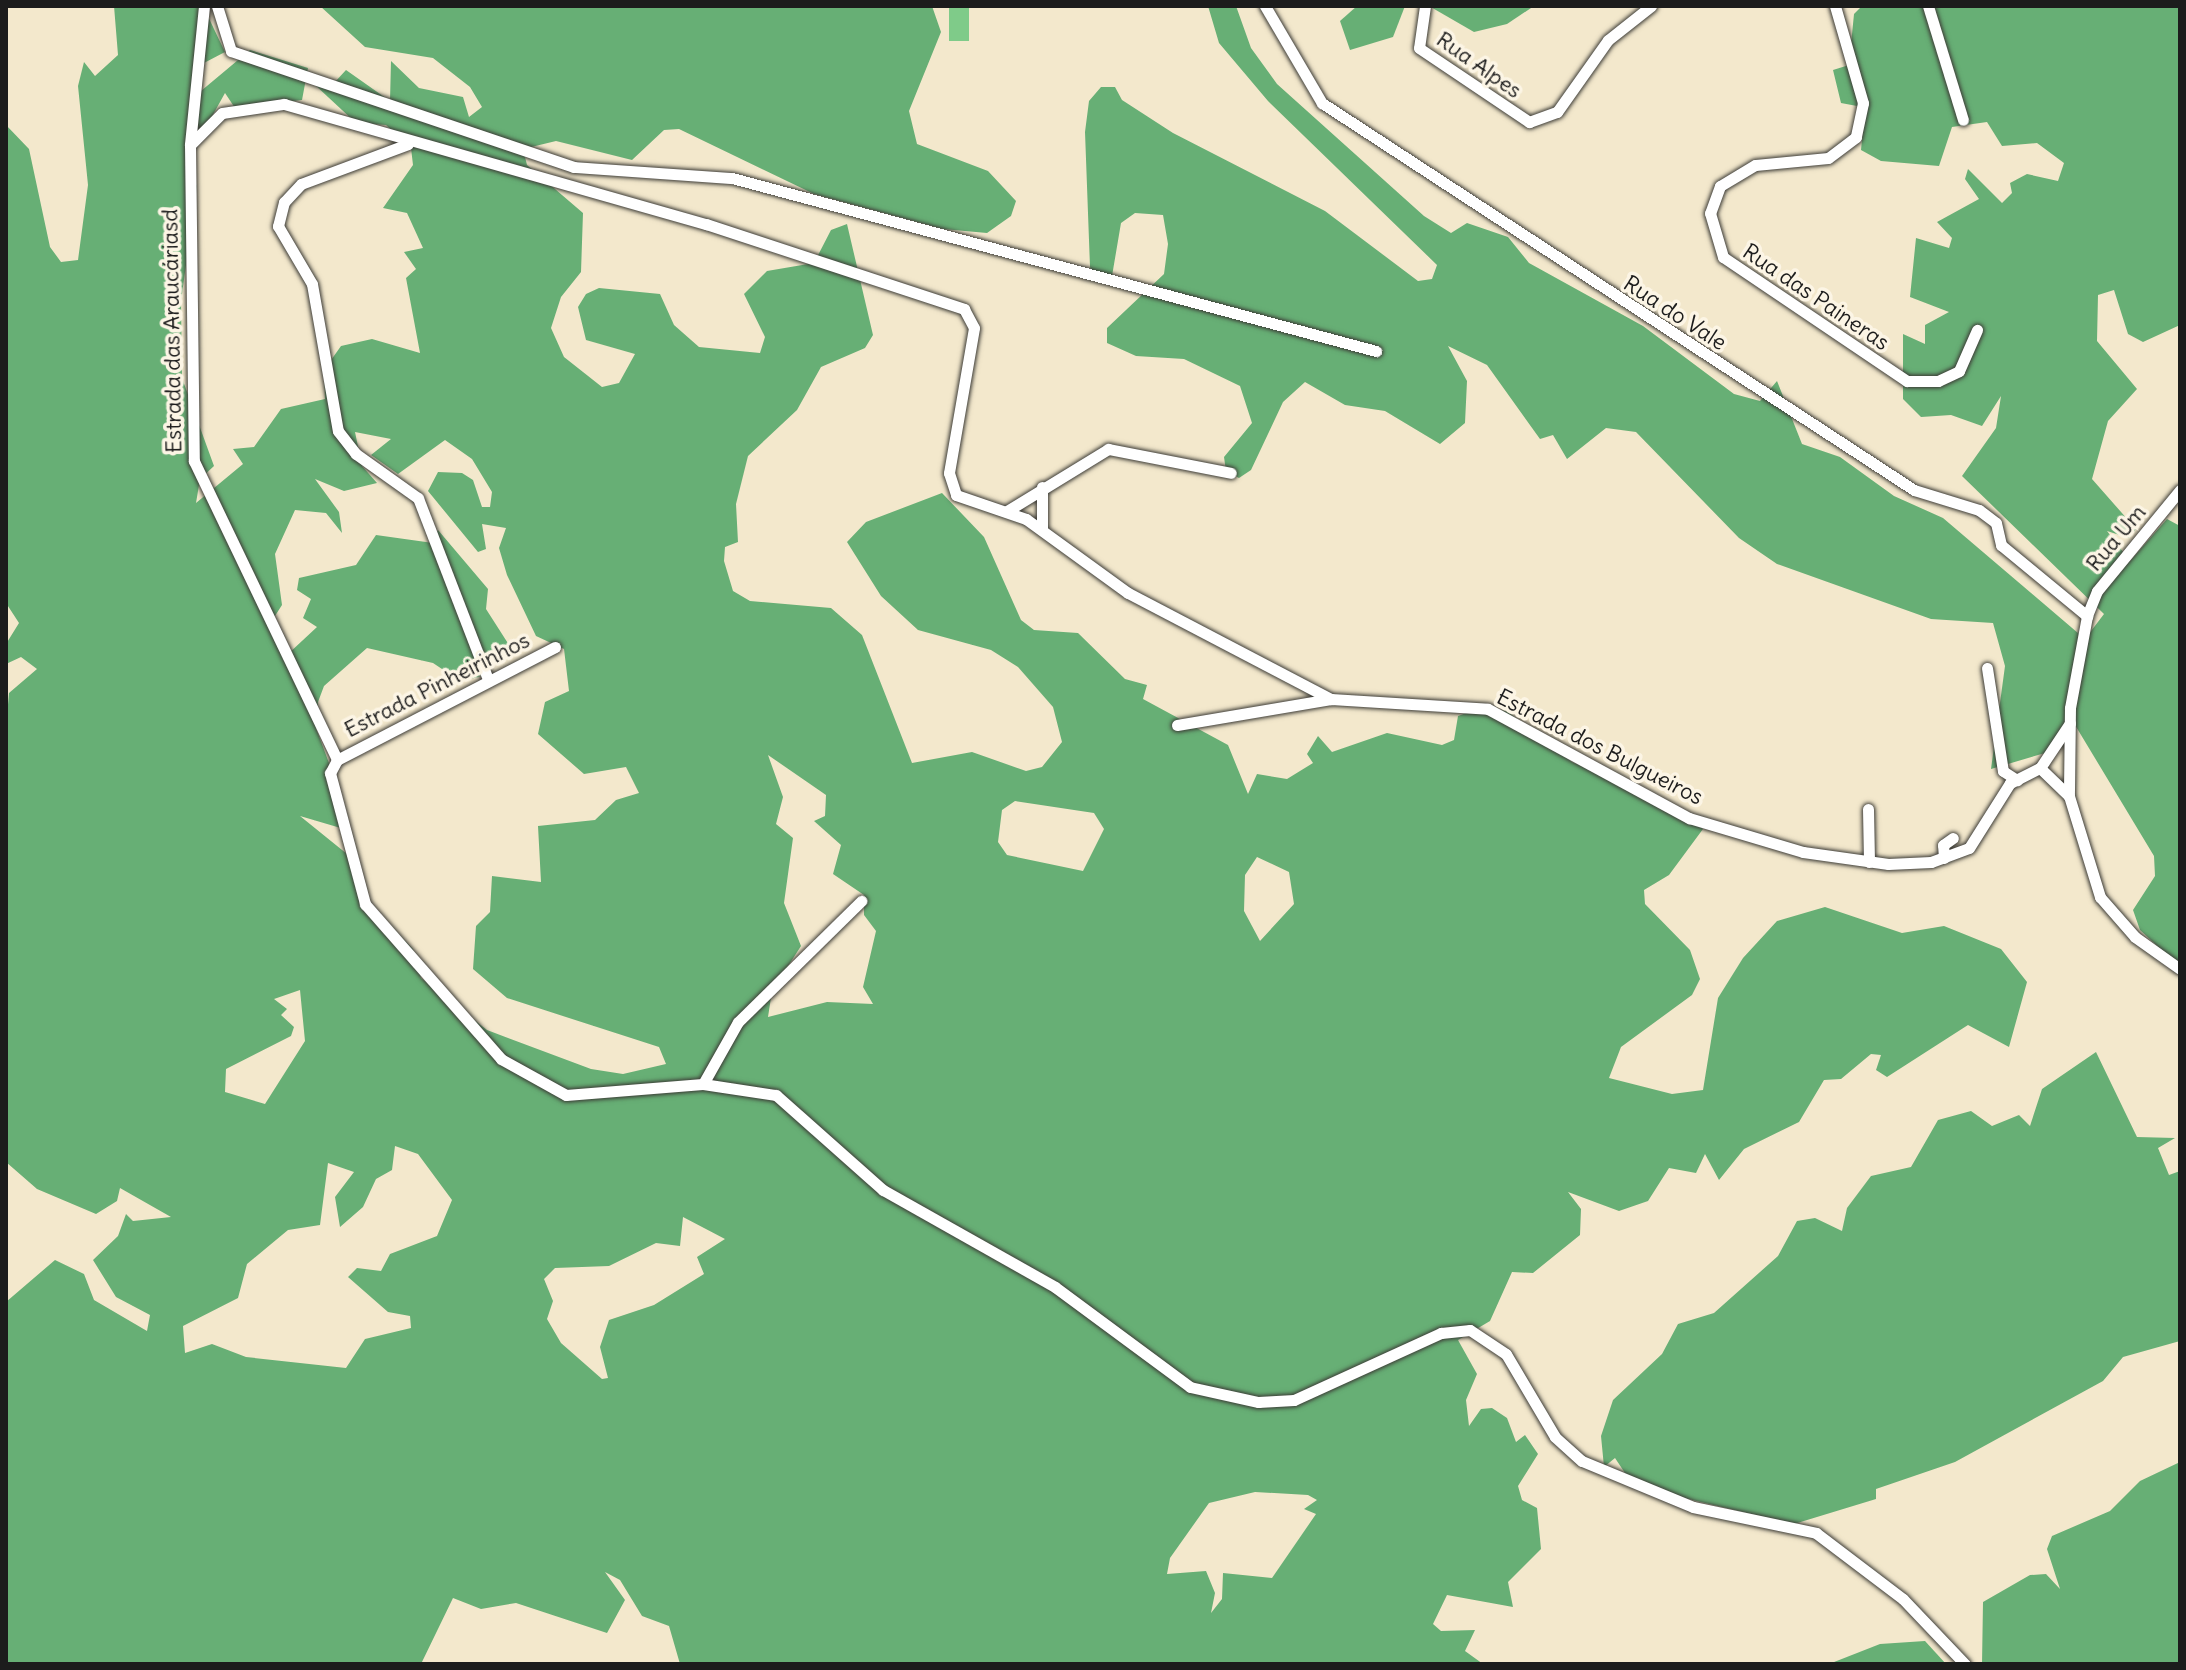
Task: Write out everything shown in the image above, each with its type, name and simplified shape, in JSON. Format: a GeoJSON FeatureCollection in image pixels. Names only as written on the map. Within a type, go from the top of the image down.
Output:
{"type":"FeatureCollection","features":[{"type":"Feature","properties":{"kind":"street"},"geometry":{"type":"LineString","coordinates":[[217,6],[221,37],[243,55],[605,173],[732,178],[1376,351]]}},
{"type":"Feature","properties":{"kind":"street","name":"Rua do Vale"},"geometry":{"type":"LineString","coordinates":[[1265,6],[1322,103],[1914,490],[1979,510],[1996,523],[2001,545],[2087,616]]}},
{"type":"Feature","properties":{"kind":"street","name":"Rua Alpes"},"geometry":{"type":"LineString","coordinates":[[1425,6],[1416,34],[1424,54],[1529,122],[1557,112],[1608,40],[1651,6]]}},
{"type":"Feature","properties":{"kind":"street","name":"Rua das Paineras"},"geometry":{"type":"LineString","coordinates":[[1835,6],[1863,103],[1856,137],[1828,158],[1755,165],[1720,186],[1710,213],[1723,257],[1907,381],[1938,381],[1959,371],[1977,330]]}},
{"type":"Feature","properties":{"kind":"street"},"geometry":{"type":"LineString","coordinates":[[1928,6],[1963,120]]}},
{"type":"Feature","properties":{"kind":"street","name":"Estrada das Araucáriasd"},"geometry":{"type":"LineString","coordinates":[[204,10],[190,145],[194,461],[337,760]]}},
{"type":"Feature","properties":{"kind":"street"},"geometry":{"type":"LineString","coordinates":[[190,145],[222,113],[261,102],[408,144]]}},
{"type":"Feature","properties":{"kind":"street"},"geometry":{"type":"LineString","coordinates":[[408,144],[301,184],[284,202],[278,226],[312,284],[338,431],[356,454],[418,498],[488,679]]}},
{"type":"Feature","properties":{"kind":"street","name":"Estrada dos Bulgueiros"},"geometry":{"type":"LineString","coordinates":[[408,144],[706,224],[964,309],[974,328],[949,473],[956,495],[1007,511],[1042,528],[1128,593],[1331,699],[1488,709],[1689,818],[1803,852],[1869,862],[1944,858],[1982,836],[2017,780]]}},
{"type":"Feature","properties":{"kind":"street"},"geometry":{"type":"LineString","coordinates":[[1007,511],[1042,487],[1120,447],[1231,473]]}},
{"type":"Feature","properties":{"kind":"street"},"geometry":{"type":"LineString","coordinates":[[1042,487],[1042,528]]}},
{"type":"Feature","properties":{"kind":"street","name":"Rua Um"},"geometry":{"type":"LineString","coordinates":[[2069,796],[2070,708],[2087,616],[2097,591],[2180,490]]}},
{"type":"Feature","properties":{"kind":"street","name":"Estrada Pinheirinhos"},"geometry":{"type":"LineString","coordinates":[[337,760],[488,679],[555,647]]}},
{"type":"Feature","properties":{"kind":"street"},"geometry":{"type":"LineString","coordinates":[[1987,668],[2003,771],[2017,780],[2040,768],[2070,723]]}},
{"type":"Feature","properties":{"kind":"street"},"geometry":{"type":"LineString","coordinates":[[1177,725],[1331,699]]}},
{"type":"Feature","properties":{"kind":"street"},"geometry":{"type":"LineString","coordinates":[[337,760],[331,787],[365,904],[501,1059],[566,1095],[703,1084],[750,1087],[797,1107],[883,1190],[1055,1287],[1190,1387],[1258,1402],[1294,1400],[1441,1333],[1482,1335],[1506,1354],[1555,1437],[1582,1461],[1693,1507],[1816,1533],[1903,1599],[1965,1664]]}},
{"type":"Feature","properties":{"kind":"street"},"geometry":{"type":"LineString","coordinates":[[2040,768],[2069,796],[2100,897],[2135,937],[2180,969]]}},
{"type":"Feature","properties":{"kind":"street"},"geometry":{"type":"LineString","coordinates":[[1868,809],[1869,862]]}},
{"type":"Feature","properties":{"kind":"street"},"geometry":{"type":"LineString","coordinates":[[1944,858],[1943,845],[1953,838]]}},
{"type":"Feature","properties":{"kind":"street"},"geometry":{"type":"LineString","coordinates":[[703,1084],[738,1022],[861,901]]}},
{"type":"Feature","properties":{"kind":"green space"},"geometry":{"type":"Polygon","coordinates":[[[114,6],[203,6],[225,52],[202,64],[201,91],[250,50],[308,68],[302,100],[235,108],[225,93],[185,165],[197,186],[181,301],[182,378],[214,466],[200,479],[196,503],[243,464],[233,449],[254,447],[281,409],[325,399],[324,370],[341,346],[372,339],[420,353],[406,278],[416,269],[404,252],[423,248],[407,213],[383,208],[413,165],[411,148],[386,125],[356,123],[314,84],[334,83],[346,70],[390,101],[391,61],[419,88],[463,97],[469,117],[482,107],[470,87],[433,58],[365,47],[320,6],[932,6],[941,32],[909,111],[917,144],[988,171],[1016,201],[1011,216],[987,233],[943,229],[814,194],[679,129],[664,130],[632,160],[556,141],[523,149],[527,165],[583,213],[581,272],[561,297],[551,328],[564,357],[602,387],[619,383],[635,354],[586,340],[578,307],[586,294],[599,288],[660,294],[674,325],[699,347],[760,353],[765,337],[744,294],[767,271],[814,263],[831,230],[847,224],[873,335],[865,348],[821,367],[797,410],[748,456],[736,504],[738,542],[725,547],[724,561],[733,591],[750,601],[831,608],[862,635],[912,763],[972,752],[1026,771],[1042,767],[1062,742],[1053,707],[1018,667],[991,650],[918,630],[881,596],[847,542],[866,522],[942,493],[984,537],[1021,620],[1034,630],[1078,633],[1125,679],[1147,685],[1143,699],[1228,745],[1248,794],[1257,774],[1287,779],[1313,763],[1307,754],[1318,736],[1332,752],[1387,733],[1442,745],[1454,740],[1458,716],[1486,706],[1508,712],[1572,762],[1673,805],[1703,829],[1669,875],[1644,890],[1645,904],[1690,950],[1700,979],[1692,995],[1621,1047],[1609,1078],[1672,1094],[1703,1090],[1718,998],[1743,958],[1777,921],[1825,907],[1902,933],[1944,926],[2001,949],[2027,982],[2009,1047],[1968,1025],[1887,1077],[1876,1070],[1881,1055],[1871,1054],[1841,1079],[1824,1080],[1799,1122],[1744,1149],[1719,1180],[1705,1154],[1696,1173],[1669,1168],[1648,1201],[1619,1211],[1568,1192],[1581,1209],[1580,1235],[1533,1273],[1512,1272],[1490,1321],[1458,1340],[1477,1374],[1466,1400],[1469,1426],[1481,1409],[1492,1408],[1507,1418],[1516,1442],[1525,1435],[1538,1454],[1518,1486],[1522,1500],[1537,1508],[1541,1549],[1508,1582],[1513,1607],[1447,1595],[1433,1624],[1441,1631],[1475,1630],[1465,1651],[1483,1664],[680,1664],[669,1626],[642,1616],[620,1580],[605,1572],[625,1600],[607,1633],[516,1603],[481,1609],[453,1598],[421,1664],[6,1664],[6,1302],[55,1260],[84,1274],[94,1300],[147,1331],[150,1315],[116,1297],[93,1260],[118,1236],[126,1214],[133,1221],[171,1217],[120,1188],[117,1201],[96,1214],[37,1189],[6,1162],[6,727],[9,693],[37,669],[21,657],[6,664],[6,644],[19,623],[6,603],[6,125],[29,149],[50,247],[61,262],[78,260],[88,185],[78,86],[84,62],[95,76],[118,55],[114,6]],[[355,432],[362,466],[377,483],[344,491],[315,479],[339,512],[342,533],[326,513],[295,510],[275,554],[282,605],[273,619],[288,654],[317,627],[303,618],[311,599],[297,590],[299,578],[356,565],[376,535],[433,543],[438,530],[488,589],[486,609],[511,648],[479,677],[460,681],[433,663],[367,648],[324,686],[318,702],[316,728],[342,798],[344,829],[300,816],[347,854],[366,900],[413,949],[421,978],[487,1030],[591,1069],[623,1074],[666,1064],[659,1047],[507,998],[473,969],[476,926],[490,912],[492,876],[541,882],[538,826],[595,820],[616,800],[639,793],[626,767],[584,774],[538,734],[545,702],[569,691],[564,649],[536,636],[507,575],[499,548],[506,528],[482,524],[486,549],[478,552],[428,491],[438,472],[462,473],[473,480],[482,507],[490,507],[492,492],[472,459],[445,440],[398,474],[371,455],[391,439],[355,432]],[[768,755],[783,797],[776,824],[793,838],[784,903],[801,946],[772,991],[768,1017],[827,1002],[873,1004],[863,987],[876,931],[864,915],[864,895],[833,874],[841,845],[814,821],[825,816],[826,795],[768,755]],[[1015,801],[1002,810],[998,842],[1007,855],[1083,871],[1104,829],[1094,813],[1015,801]],[[1257,857],[1245,875],[1244,911],[1260,941],[1294,904],[1289,872],[1257,857]],[[300,990],[274,999],[287,1009],[281,1015],[294,1027],[291,1036],[226,1069],[225,1092],[265,1104],[305,1041],[300,990]],[[395,1146],[392,1170],[376,1179],[363,1207],[340,1227],[335,1197],[354,1172],[328,1163],[320,1225],[288,1230],[247,1264],[238,1298],[183,1326],[185,1353],[212,1344],[246,1357],[346,1368],[365,1339],[411,1328],[410,1316],[388,1312],[348,1277],[357,1268],[381,1271],[390,1254],[437,1236],[452,1200],[418,1154],[395,1146]],[[683,1217],[680,1246],[656,1243],[609,1266],[555,1268],[544,1279],[553,1301],[547,1319],[561,1343],[602,1379],[608,1378],[600,1347],[609,1320],[654,1305],[704,1274],[697,1257],[725,1239],[683,1217]],[[1255,1492],[1209,1503],[1170,1558],[1167,1574],[1206,1571],[1215,1593],[1211,1613],[1222,1599],[1223,1573],[1272,1578],[1316,1514],[1304,1509],[1317,1500],[1308,1495],[1255,1492]]]}},
{"type":"Feature","properties":{"kind":"green space"},"geometry":{"type":"Polygon","coordinates":[[[949,6],[969,6],[969,41],[949,41],[949,6]]]}},
{"type":"Feature","properties":{"kind":"green space"},"geometry":{"type":"Polygon","coordinates":[[[1208,6],[1236,6],[1251,48],[1277,84],[1424,216],[1451,233],[1467,223],[1508,237],[1529,263],[1643,326],[1734,394],[1760,401],[1777,381],[1802,444],[1840,457],[1894,496],[1943,518],[2085,639],[2104,614],[1962,476],[1996,428],[2001,396],[1982,426],[1951,415],[1921,417],[1903,399],[1903,334],[1925,344],[1925,325],[1949,312],[1910,297],[1916,238],[1949,248],[1952,238],[1937,222],[1979,199],[1965,179],[1968,169],[2002,203],[2012,193],[2010,183],[2027,174],[2058,181],[2064,163],[2037,143],[2002,146],[1987,122],[1952,127],[1939,166],[1881,161],[1861,150],[1864,119],[1857,106],[1841,103],[1833,70],[1849,65],[1854,14],[1862,6],[2180,6],[2180,325],[2143,342],[2128,334],[2114,290],[2098,295],[2097,341],[2137,389],[2108,421],[2092,479],[2136,529],[2129,538],[2107,531],[2130,561],[2167,519],[2180,526],[2180,967],[2140,930],[2133,910],[2155,876],[2154,856],[2075,725],[2045,753],[1991,769],[2005,666],[1993,623],[1931,619],[1777,564],[1739,538],[1636,432],[1606,428],[1567,459],[1553,435],[1540,439],[1487,365],[1448,346],[1467,381],[1465,423],[1440,444],[1385,411],[1345,405],[1305,382],[1283,402],[1251,470],[1239,478],[1226,471],[1224,457],[1252,423],[1240,386],[1184,359],[1136,356],[1107,343],[1107,328],[1164,274],[1168,244],[1163,215],[1135,213],[1121,223],[1111,282],[1096,280],[1090,267],[1085,132],[1089,101],[1101,87],[1115,87],[1122,100],[1173,133],[1325,211],[1418,281],[1432,279],[1437,265],[1268,101],[1219,43],[1208,6]]]}},
{"type":"Feature","properties":{"kind":"green space"},"geometry":{"type":"Polygon","coordinates":[[[1357,6],[1405,6],[1393,37],[1350,50],[1340,21],[1357,6]]]}},
{"type":"Feature","properties":{"kind":"green space"},"geometry":{"type":"Polygon","coordinates":[[[1429,6],[1534,6],[1507,24],[1474,32],[1429,6]]]}},
{"type":"Feature","properties":{"kind":"green space"},"geometry":{"type":"Polygon","coordinates":[[[2096,1052],[2137,1137],[2175,1138],[2158,1148],[2169,1175],[2180,1171],[2180,1341],[2123,1357],[2103,1381],[1955,1462],[1876,1489],[1876,1499],[1794,1524],[1667,1494],[1629,1479],[1615,1458],[1604,1467],[1601,1436],[1613,1400],[1662,1354],[1678,1324],[1714,1313],[1778,1256],[1797,1221],[1815,1218],[1842,1231],[1847,1208],[1871,1176],[1911,1167],[1938,1120],[1971,1111],[1992,1126],[2019,1115],[2030,1126],[2042,1089],[2096,1052]]]}},
{"type":"Feature","properties":{"kind":"green space"},"geometry":{"type":"Polygon","coordinates":[[[2180,1462],[2180,1664],[1982,1664],[1983,1602],[2030,1575],[2046,1574],[2060,1589],[2047,1549],[2052,1536],[2110,1511],[2140,1481],[2180,1462]]]}},
{"type":"Feature","properties":{"kind":"green space"},"geometry":{"type":"Polygon","coordinates":[[[1925,1641],[1946,1664],[1829,1664],[1880,1644],[1925,1641]]]}}]}
